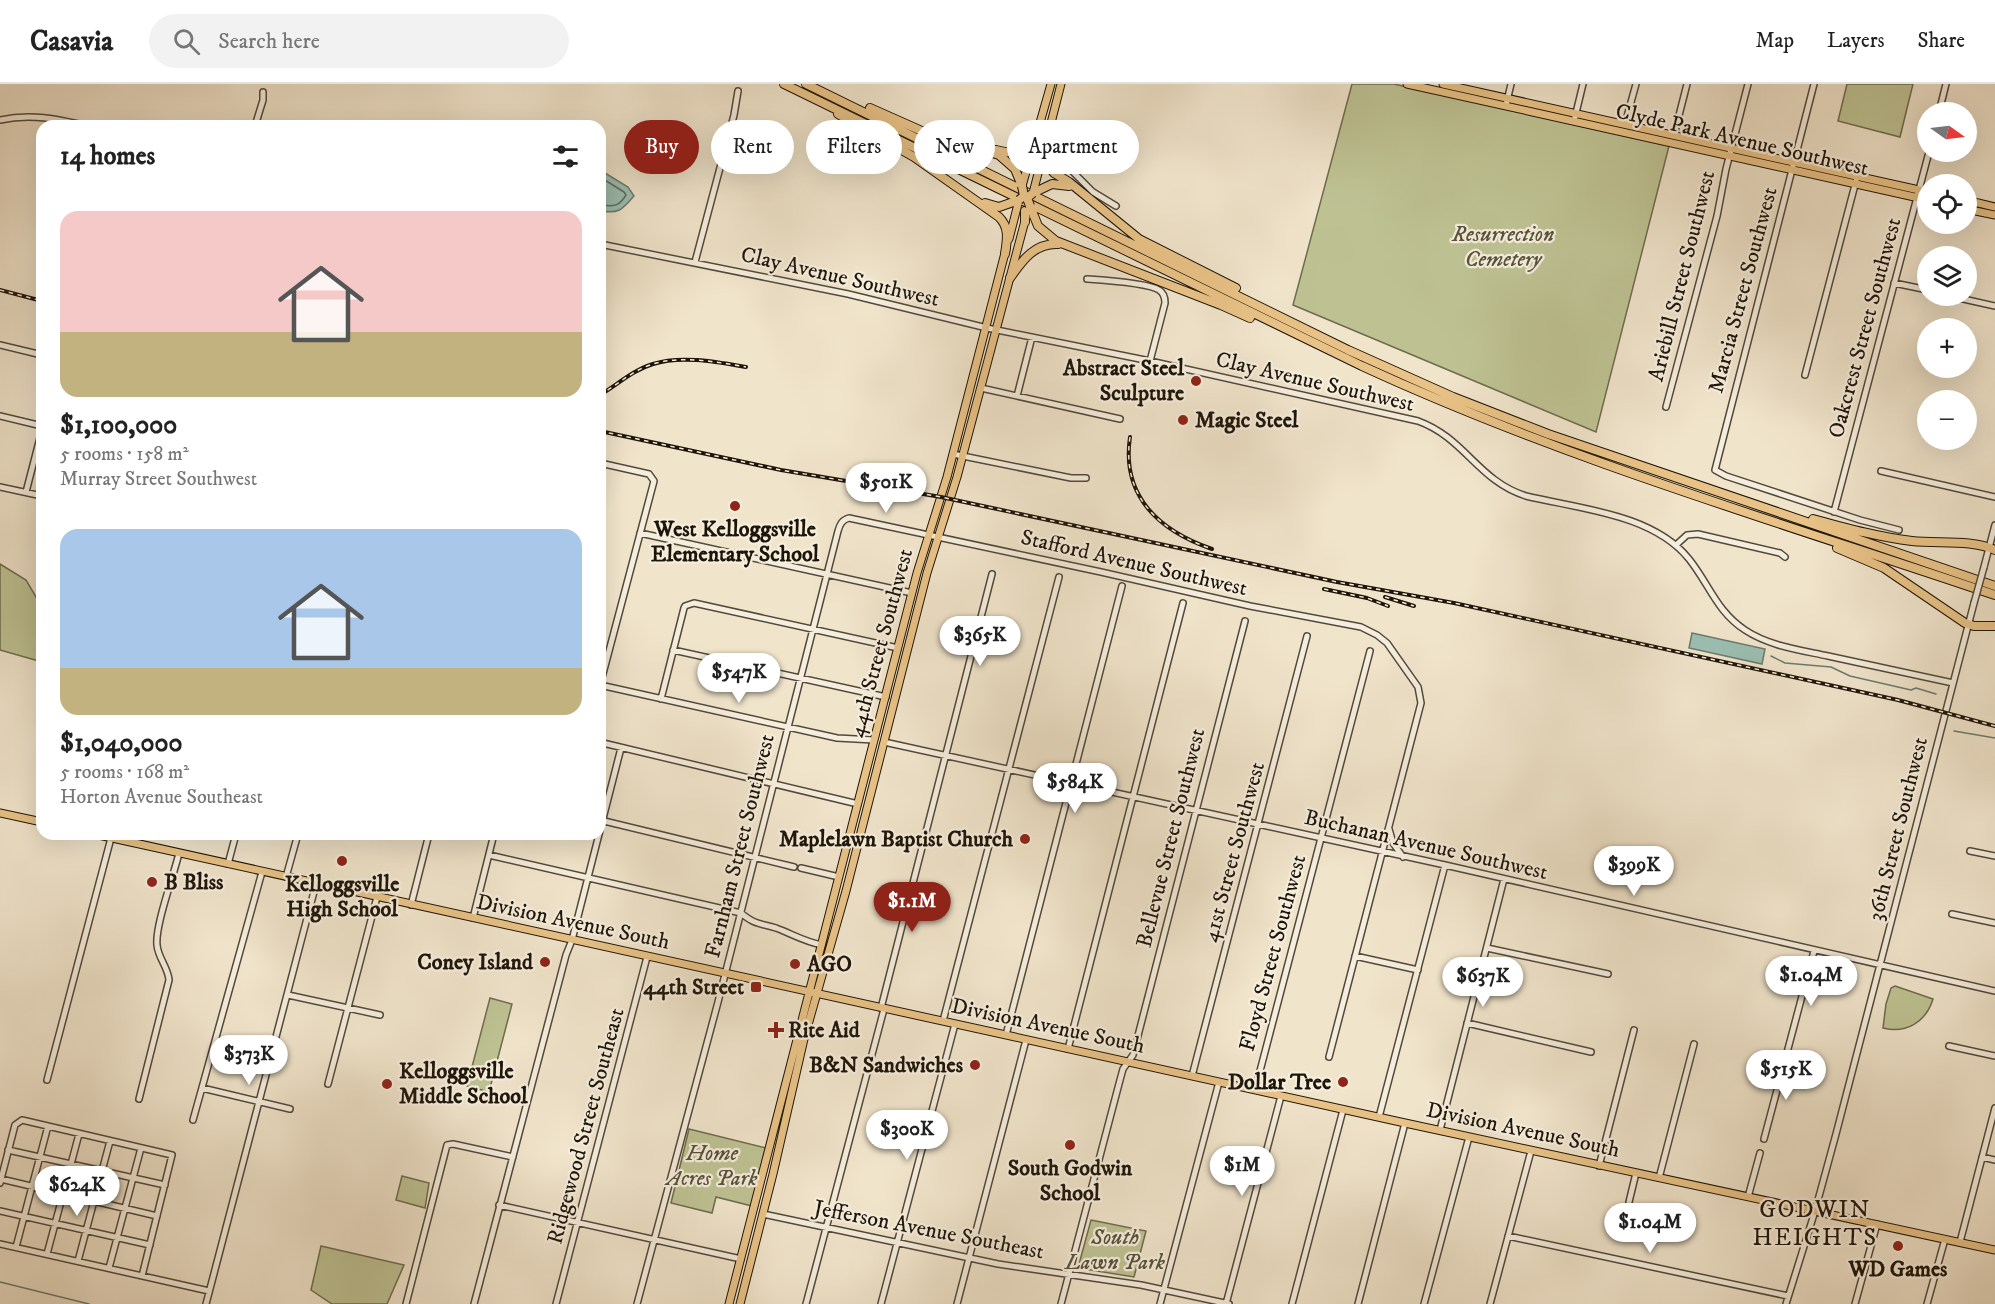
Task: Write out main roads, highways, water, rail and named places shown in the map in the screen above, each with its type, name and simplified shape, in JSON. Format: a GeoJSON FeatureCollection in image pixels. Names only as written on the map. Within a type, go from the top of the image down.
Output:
{"type":"FeatureCollection","features":[{"type":"Feature","properties":{"kind":"highway"},"geometry":{"type":"LineString","coordinates":[[784,84],[1405,386],[1586,458],[1995,595]]}},
{"type":"Feature","properties":{"kind":"highway"},"geometry":{"type":"LineString","coordinates":[[806,84],[1383,366],[1485,410],[1548,434],[1995,586]]}},
{"type":"Feature","properties":{"kind":"highway"},"geometry":{"type":"LineString","coordinates":[[811,84],[914,127]]}},
{"type":"Feature","properties":{"kind":"highway"},"geometry":{"type":"LineString","coordinates":[[794,88],[899,148],[968,194],[1004,222],[1007,235],[1005,254]]}},
{"type":"Feature","properties":{"kind":"highway"},"geometry":{"type":"LineString","coordinates":[[995,155],[1012,165],[1038,226],[1045,234],[1071,248],[1221,305],[1329,350]]}},
{"type":"Feature","properties":{"kind":"highway"},"geometry":{"type":"LineString","coordinates":[[1057,174],[1139,239],[1255,298],[1302,327]]}},
{"type":"Feature","properties":{"kind":"highway"},"geometry":{"type":"LineString","coordinates":[[968,194],[995,207],[1026,198],[1055,184],[1074,187]]}},
{"type":"Feature","properties":{"kind":"highway"},"geometry":{"type":"LineString","coordinates":[[1025,222],[1026,198]]}},
{"type":"Feature","properties":{"kind":"highway"},"geometry":{"type":"LineString","coordinates":[[1010,278],[1025,257],[1038,248],[1053,244],[1071,248]]}},
{"type":"Feature","properties":{"kind":"highway"},"geometry":{"type":"LineString","coordinates":[[1760,506],[1883,537],[1992,549]]}},
{"type":"Feature","properties":{"kind":"highway"},"geometry":{"type":"LineString","coordinates":[[1774,521],[1879,565],[1969,625],[1995,626]]}},
{"type":"Feature","properties":{"kind":"main road"},"geometry":{"type":"LineString","coordinates":[[1056,84],[1056,90],[1059,92]]}},
{"type":"Feature","properties":{"kind":"main road","name":"44th Street Southwest"},"geometry":{"type":"LineString","coordinates":[[1052,120],[1061,84]]}},
{"type":"Feature","properties":{"kind":"main road","name":"Clyde Park Avenue Southwest"},"geometry":{"type":"LineString","coordinates":[[1407,84],[1507,101]]}},
{"type":"Feature","properties":{"kind":"main road","name":"Clyde Park Avenue Southwest"},"geometry":{"type":"LineString","coordinates":[[1443,84],[1575,117],[1917,194]]}},
{"type":"Feature","properties":{"kind":"main road"},"geometry":{"type":"LineString","coordinates":[[1050,87],[1050,120]]}},
{"type":"Feature","properties":{"kind":"main road","name":"44th Street Southwest"},"geometry":{"type":"LineString","coordinates":[[1041,120],[1050,87]]}},
{"type":"Feature","properties":{"kind":"main road","name":"Clyde Park Avenue Southwest"},"geometry":{"type":"LineString","coordinates":[[1575,117],[1625,124],[1674,135],[1730,152]]}},
{"type":"Feature","properties":{"kind":"main road","name":"44th Street Southwest"},"geometry":{"type":"LineString","coordinates":[[1026,198],[1030,174]]}},
{"type":"Feature","properties":{"kind":"main road","name":"44th Street Southwest"},"geometry":{"type":"LineString","coordinates":[[813,992],[845,852],[912,593],[953,454],[1005,254],[1036,174]]}},
{"type":"Feature","properties":{"kind":"main road"},"geometry":{"type":"LineString","coordinates":[[1977,203],[1995,207]]}},
{"type":"Feature","properties":{"kind":"main road"},"geometry":{"type":"LineString","coordinates":[[1977,211],[1995,215]]}},
{"type":"Feature","properties":{"kind":"main road","name":"44th Street Southwest"},"geometry":{"type":"LineString","coordinates":[[813,992],[846,891],[927,573],[963,456],[1025,222]]}},
{"type":"Feature","properties":{"kind":"main road"},"geometry":{"type":"LineString","coordinates":[[893,669],[897,672],[896,692]]}},
{"type":"Feature","properties":{"kind":"main road"},"geometry":{"type":"LineString","coordinates":[[0,813],[36,821]]}},
{"type":"Feature","properties":{"kind":"main road"},"geometry":{"type":"LineString","coordinates":[[851,828],[853,837],[858,842]]}},
{"type":"Feature","properties":{"kind":"main road","name":"Division Avenue South"},"geometry":{"type":"LineString","coordinates":[[120,840],[1405,1124],[1995,1250]]}},
{"type":"Feature","properties":{"kind":"main road"},"geometry":{"type":"LineString","coordinates":[[845,852],[853,861]]}},
{"type":"Feature","properties":{"kind":"main road"},"geometry":{"type":"LineString","coordinates":[[839,877],[841,886],[846,891]]}},
{"type":"Feature","properties":{"kind":"main road"},"geometry":{"type":"LineString","coordinates":[[740,1304],[804,1039],[813,992]]}},
{"type":"Feature","properties":{"kind":"main road"},"geometry":{"type":"LineString","coordinates":[[729,1304],[813,992]]}},
{"type":"Feature","properties":{"kind":"main road"},"geometry":{"type":"LineString","coordinates":[[746,1240],[748,1248],[753,1252]]}},
{"type":"Feature","properties":{"kind":"main road"},"geometry":{"type":"LineString","coordinates":[[741,1259],[749,1271]]}},
{"type":"Feature","properties":{"kind":"water"},"geometry":{"type":"Polygon","coordinates":[[[606,174],[628,187],[634,196],[620,210],[606,212],[606,174]]]}},
{"type":"Feature","properties":{"kind":"water"},"geometry":{"type":"Polygon","coordinates":[[[1692,633],[1765,649],[1762,664],[1689,648],[1692,633]]]}},
{"type":"Feature","properties":{"kind":"waterway"},"geometry":{"type":"LineString","coordinates":[[1771,656],[1785,663],[1831,667],[1850,676],[1936,694]]}},
{"type":"Feature","properties":{"kind":"waterway"},"geometry":{"type":"LineString","coordinates":[[1954,731],[1995,738]]}},
{"type":"Feature","properties":{"kind":"waterway"},"geometry":{"type":"LineString","coordinates":[[0,1282],[89,1304]]}},
{"type":"Feature","properties":{"kind":"railway"},"geometry":{"type":"LineString","coordinates":[[0,290],[36,299]]}},
{"type":"Feature","properties":{"kind":"railway"},"geometry":{"type":"LineString","coordinates":[[606,391],[639,370],[664,361],[699,360],[746,367]]}},
{"type":"Feature","properties":{"kind":"railway"},"geometry":{"type":"LineString","coordinates":[[606,432],[781,470],[941,497],[1337,582],[1454,603],[1898,700],[1995,726]]}},
{"type":"Feature","properties":{"kind":"railway"},"geometry":{"type":"LineString","coordinates":[[1130,437],[1129,458],[1132,477],[1138,494],[1148,509],[1176,532],[1212,549]]}},
{"type":"Feature","properties":{"kind":"railway"},"geometry":{"type":"LineString","coordinates":[[1324,589],[1367,598],[1388,606]]}},
{"type":"Feature","properties":{"kind":"railway"},"geometry":{"type":"LineString","coordinates":[[1385,597],[1414,606]]}},
{"type":"Feature","properties":{"kind":"place","name":"Abstract Steel Sculpture"},"geometry":{"type":"Point","coordinates":[1196,381]}},
{"type":"Feature","properties":{"kind":"place","name":"Magic Steel"},"geometry":{"type":"Point","coordinates":[1183,420]}},
{"type":"Feature","properties":{"kind":"place","name":"West Kelloggsville Elementary School"},"geometry":{"type":"Point","coordinates":[735,506]}},
{"type":"Feature","properties":{"kind":"place","name":"Maplelawn Baptist Church"},"geometry":{"type":"Point","coordinates":[1025,839]}},
{"type":"Feature","properties":{"kind":"place","name":"Kelloggsville High School"},"geometry":{"type":"Point","coordinates":[342,861]}},
{"type":"Feature","properties":{"kind":"place","name":"B Bliss"},"geometry":{"type":"Point","coordinates":[152,882]}},
{"type":"Feature","properties":{"kind":"place","name":"Coney Island"},"geometry":{"type":"Point","coordinates":[545,962]}},
{"type":"Feature","properties":{"kind":"place","name":"AGO"},"geometry":{"type":"Point","coordinates":[795,964]}},
{"type":"Feature","properties":{"kind":"place","name":"44th Street"},"geometry":{"type":"Point","coordinates":[756,987]}},
{"type":"Feature","properties":{"kind":"place","name":"Rite Aid"},"geometry":{"type":"Point","coordinates":[776,1030]}},
{"type":"Feature","properties":{"kind":"place","name":"B&N Sandwiches"},"geometry":{"type":"Point","coordinates":[975,1065]}},
{"type":"Feature","properties":{"kind":"place","name":"Dollar Tree"},"geometry":{"type":"Point","coordinates":[1343,1082]}},
{"type":"Feature","properties":{"kind":"place","name":"Kelloggsville Middle School"},"geometry":{"type":"Point","coordinates":[387,1084]}},
{"type":"Feature","properties":{"kind":"place","name":"South Godwin School"},"geometry":{"type":"Point","coordinates":[1070,1145]}},
{"type":"Feature","properties":{"kind":"place","name":"WD Games"},"geometry":{"type":"Point","coordinates":[1898,1246]}},
{"type":"Feature","properties":{"kind":"district","name":"GODWIN HEIGHTS"},"geometry":{"type":"Point","coordinates":[1815,1224]}},
{"type":"Feature","properties":{"kind":"park label","name":"Resurrection Cemetery"},"geometry":{"type":"Point","coordinates":[1503,246]}},
{"type":"Feature","properties":{"kind":"park label","name":"Home Acres Park"},"geometry":{"type":"Point","coordinates":[712,1166]}},
{"type":"Feature","properties":{"kind":"park label","name":"South Lawn Park"},"geometry":{"type":"Point","coordinates":[1115,1250]}}]}
